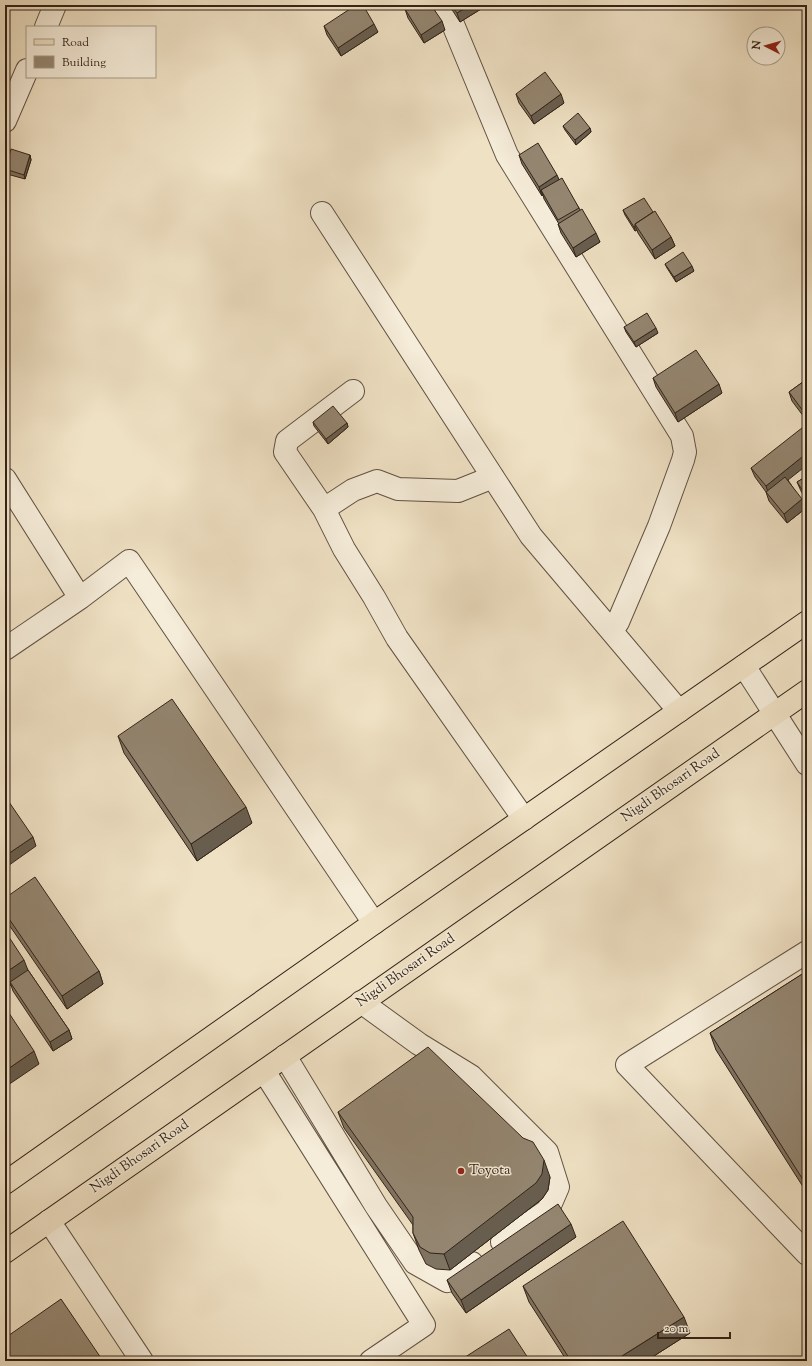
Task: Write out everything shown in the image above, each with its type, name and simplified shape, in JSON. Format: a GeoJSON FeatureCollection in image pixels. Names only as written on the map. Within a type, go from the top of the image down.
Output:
{"type":"FeatureCollection","features":[{"type":"Feature","properties":{"kind":"main road"},"geometry":{"type":"LineString","coordinates":[[5,1183],[374,923],[807,622]]}},
{"type":"Feature","properties":{"kind":"main road","name":"Nigdi Bhosari Road"},"geometry":{"type":"LineString","coordinates":[[5,1252],[807,691]]}},
{"type":"Feature","properties":{"kind":"street"},"geometry":{"type":"LineString","coordinates":[[46,26],[55,5]]}},
{"type":"Feature","properties":{"kind":"street"},"geometry":{"type":"LineString","coordinates":[[445,5],[507,155],[682,436],[685,452],[683,460],[656,533],[618,622],[612,631]]}},
{"type":"Feature","properties":{"kind":"street"},"geometry":{"type":"LineString","coordinates":[[5,121],[26,72]]}},
{"type":"Feature","properties":{"kind":"street"},"geometry":{"type":"LineString","coordinates":[[322,213],[530,536],[679,711]]}},
{"type":"Feature","properties":{"kind":"street"},"geometry":{"type":"LineString","coordinates":[[353,391],[287,441],[285,452],[324,509],[344,549],[374,597],[397,638],[524,819]]}},
{"type":"Feature","properties":{"kind":"street"},"geometry":{"type":"LineString","coordinates":[[324,509],[352,490],[377,481],[398,489],[458,491],[493,477]]}},
{"type":"Feature","properties":{"kind":"street"},"geometry":{"type":"LineString","coordinates":[[5,478],[80,598]]}},
{"type":"Feature","properties":{"kind":"street"},"geometry":{"type":"LineString","coordinates":[[5,649],[80,598],[129,562],[374,923]]}},
{"type":"Feature","properties":{"kind":"street"},"geometry":{"type":"LineString","coordinates":[[744,666],[807,764]]}},
{"type":"Feature","properties":{"kind":"street"},"geometry":{"type":"LineString","coordinates":[[807,952],[627,1065],[807,1254]]}},
{"type":"Feature","properties":{"kind":"street"},"geometry":{"type":"LineString","coordinates":[[285,1056],[376,1206],[415,1263],[447,1281],[548,1210],[558,1187],[547,1152],[471,1076],[419,1044],[362,1002]]}},
{"type":"Feature","properties":{"kind":"street"},"geometry":{"type":"LineString","coordinates":[[264,1071],[424,1325],[371,1361]]}},
{"type":"Feature","properties":{"kind":"street"},"geometry":{"type":"LineString","coordinates":[[49,1221],[142,1361]]}},
{"type":"Feature","properties":{"kind":"building"},"geometry":{"type":"Polygon","coordinates":[[[356,5],[363,5],[374,24],[338,48],[324,26],[356,5]]]}},
{"type":"Feature","properties":{"kind":"building"},"geometry":{"type":"Polygon","coordinates":[[[411,5],[431,5],[442,21],[421,35],[405,9],[411,5]]]}},
{"type":"Feature","properties":{"kind":"building"},"geometry":{"type":"Polygon","coordinates":[[[451,5],[470,5],[457,13],[451,5]]]}},
{"type":"Feature","properties":{"kind":"building"},"geometry":{"type":"Polygon","coordinates":[[[545,72],[561,94],[531,116],[516,94],[545,72]]]}},
{"type":"Feature","properties":{"kind":"building"},"geometry":{"type":"Polygon","coordinates":[[[578,113],[590,128],[575,140],[563,126],[578,113]]]}},
{"type":"Feature","properties":{"kind":"building"},"geometry":{"type":"Polygon","coordinates":[[[538,143],[557,175],[539,187],[519,155],[538,143]]]}},
{"type":"Feature","properties":{"kind":"building"},"geometry":{"type":"Polygon","coordinates":[[[11,149],[30,155],[24,175],[5,169],[11,149]]]}},
{"type":"Feature","properties":{"kind":"building"},"geometry":{"type":"Polygon","coordinates":[[[562,178],[579,208],[558,220],[541,190],[562,178]]]}},
{"type":"Feature","properties":{"kind":"building"},"geometry":{"type":"Polygon","coordinates":[[[644,198],[653,212],[635,224],[634,227],[623,210],[644,198]]]}},
{"type":"Feature","properties":{"kind":"building"},"geometry":{"type":"Polygon","coordinates":[[[582,209],[596,233],[573,248],[558,224],[582,209]]]}},
{"type":"Feature","properties":{"kind":"building"},"geometry":{"type":"Polygon","coordinates":[[[655,211],[671,237],[652,250],[635,224],[655,211]]]}},
{"type":"Feature","properties":{"kind":"building"},"geometry":{"type":"Polygon","coordinates":[[[683,252],[692,266],[674,277],[665,264],[683,252]]]}},
{"type":"Feature","properties":{"kind":"building"},"geometry":{"type":"Polygon","coordinates":[[[647,313],[656,328],[634,342],[624,327],[647,313]]]}},
{"type":"Feature","properties":{"kind":"building"},"geometry":{"type":"Polygon","coordinates":[[[696,350],[719,384],[675,413],[653,378],[696,350]]]}},
{"type":"Feature","properties":{"kind":"building"},"geometry":{"type":"Polygon","coordinates":[[[807,379],[807,415],[806,415],[789,392],[807,379]]]}},
{"type":"Feature","properties":{"kind":"building"},"geometry":{"type":"Polygon","coordinates":[[[333,406],[347,423],[326,439],[313,422],[333,406]]]}},
{"type":"Feature","properties":{"kind":"building"},"geometry":{"type":"Polygon","coordinates":[[[807,424],[807,453],[766,486],[751,468],[807,424]]]}},
{"type":"Feature","properties":{"kind":"building"},"geometry":{"type":"Polygon","coordinates":[[[807,476],[807,497],[797,482],[807,476]]]}},
{"type":"Feature","properties":{"kind":"building"},"geometry":{"type":"Polygon","coordinates":[[[785,477],[802,499],[784,514],[766,492],[785,477]]]}},
{"type":"Feature","properties":{"kind":"building"},"geometry":{"type":"Polygon","coordinates":[[[172,699],[246,807],[191,844],[118,736],[172,699]]]}},
{"type":"Feature","properties":{"kind":"building"},"geometry":{"type":"Polygon","coordinates":[[[9,802],[33,837],[5,856],[5,805],[9,802]]]}},
{"type":"Feature","properties":{"kind":"building"},"geometry":{"type":"Polygon","coordinates":[[[35,877],[99,971],[62,996],[5,913],[5,898],[35,877]]]}},
{"type":"Feature","properties":{"kind":"building"},"geometry":{"type":"Polygon","coordinates":[[[5,931],[24,960],[5,973],[5,931]]]}},
{"type":"Feature","properties":{"kind":"building"},"geometry":{"type":"Polygon","coordinates":[[[28,970],[69,1030],[50,1042],[10,982],[28,970]]]}},
{"type":"Feature","properties":{"kind":"building"},"geometry":{"type":"Polygon","coordinates":[[[807,971],[807,1186],[710,1033],[807,971]]]}},
{"type":"Feature","properties":{"kind":"building"},"geometry":{"type":"Polygon","coordinates":[[[5,1007],[34,1051],[5,1071],[5,1007]]]}},
{"type":"Feature","properties":{"kind":"building","name":"Toyota"},"geometry":{"type":"Polygon","coordinates":[[[428,1047],[523,1138],[533,1142],[544,1160],[542,1174],[536,1183],[444,1254],[430,1253],[420,1247],[413,1233],[413,1217],[338,1112],[428,1047]]]}},
{"type":"Feature","properties":{"kind":"building"},"geometry":{"type":"Polygon","coordinates":[[[558,1204],[571,1224],[461,1300],[447,1280],[558,1204]]]}},
{"type":"Feature","properties":{"kind":"building"},"geometry":{"type":"Polygon","coordinates":[[[623,1221],[684,1317],[614,1361],[571,1361],[523,1286],[623,1221]]]}},
{"type":"Feature","properties":{"kind":"building"},"geometry":{"type":"Polygon","coordinates":[[[61,1299],[103,1361],[5,1361],[5,1338],[61,1299]]]}},
{"type":"Feature","properties":{"kind":"building"},"geometry":{"type":"Polygon","coordinates":[[[509,1329],[530,1361],[459,1361],[509,1329]]]}},
{"type":"Feature","properties":{"kind":"place","name":"Toyota"},"geometry":{"type":"Point","coordinates":[461,1171]}}]}
